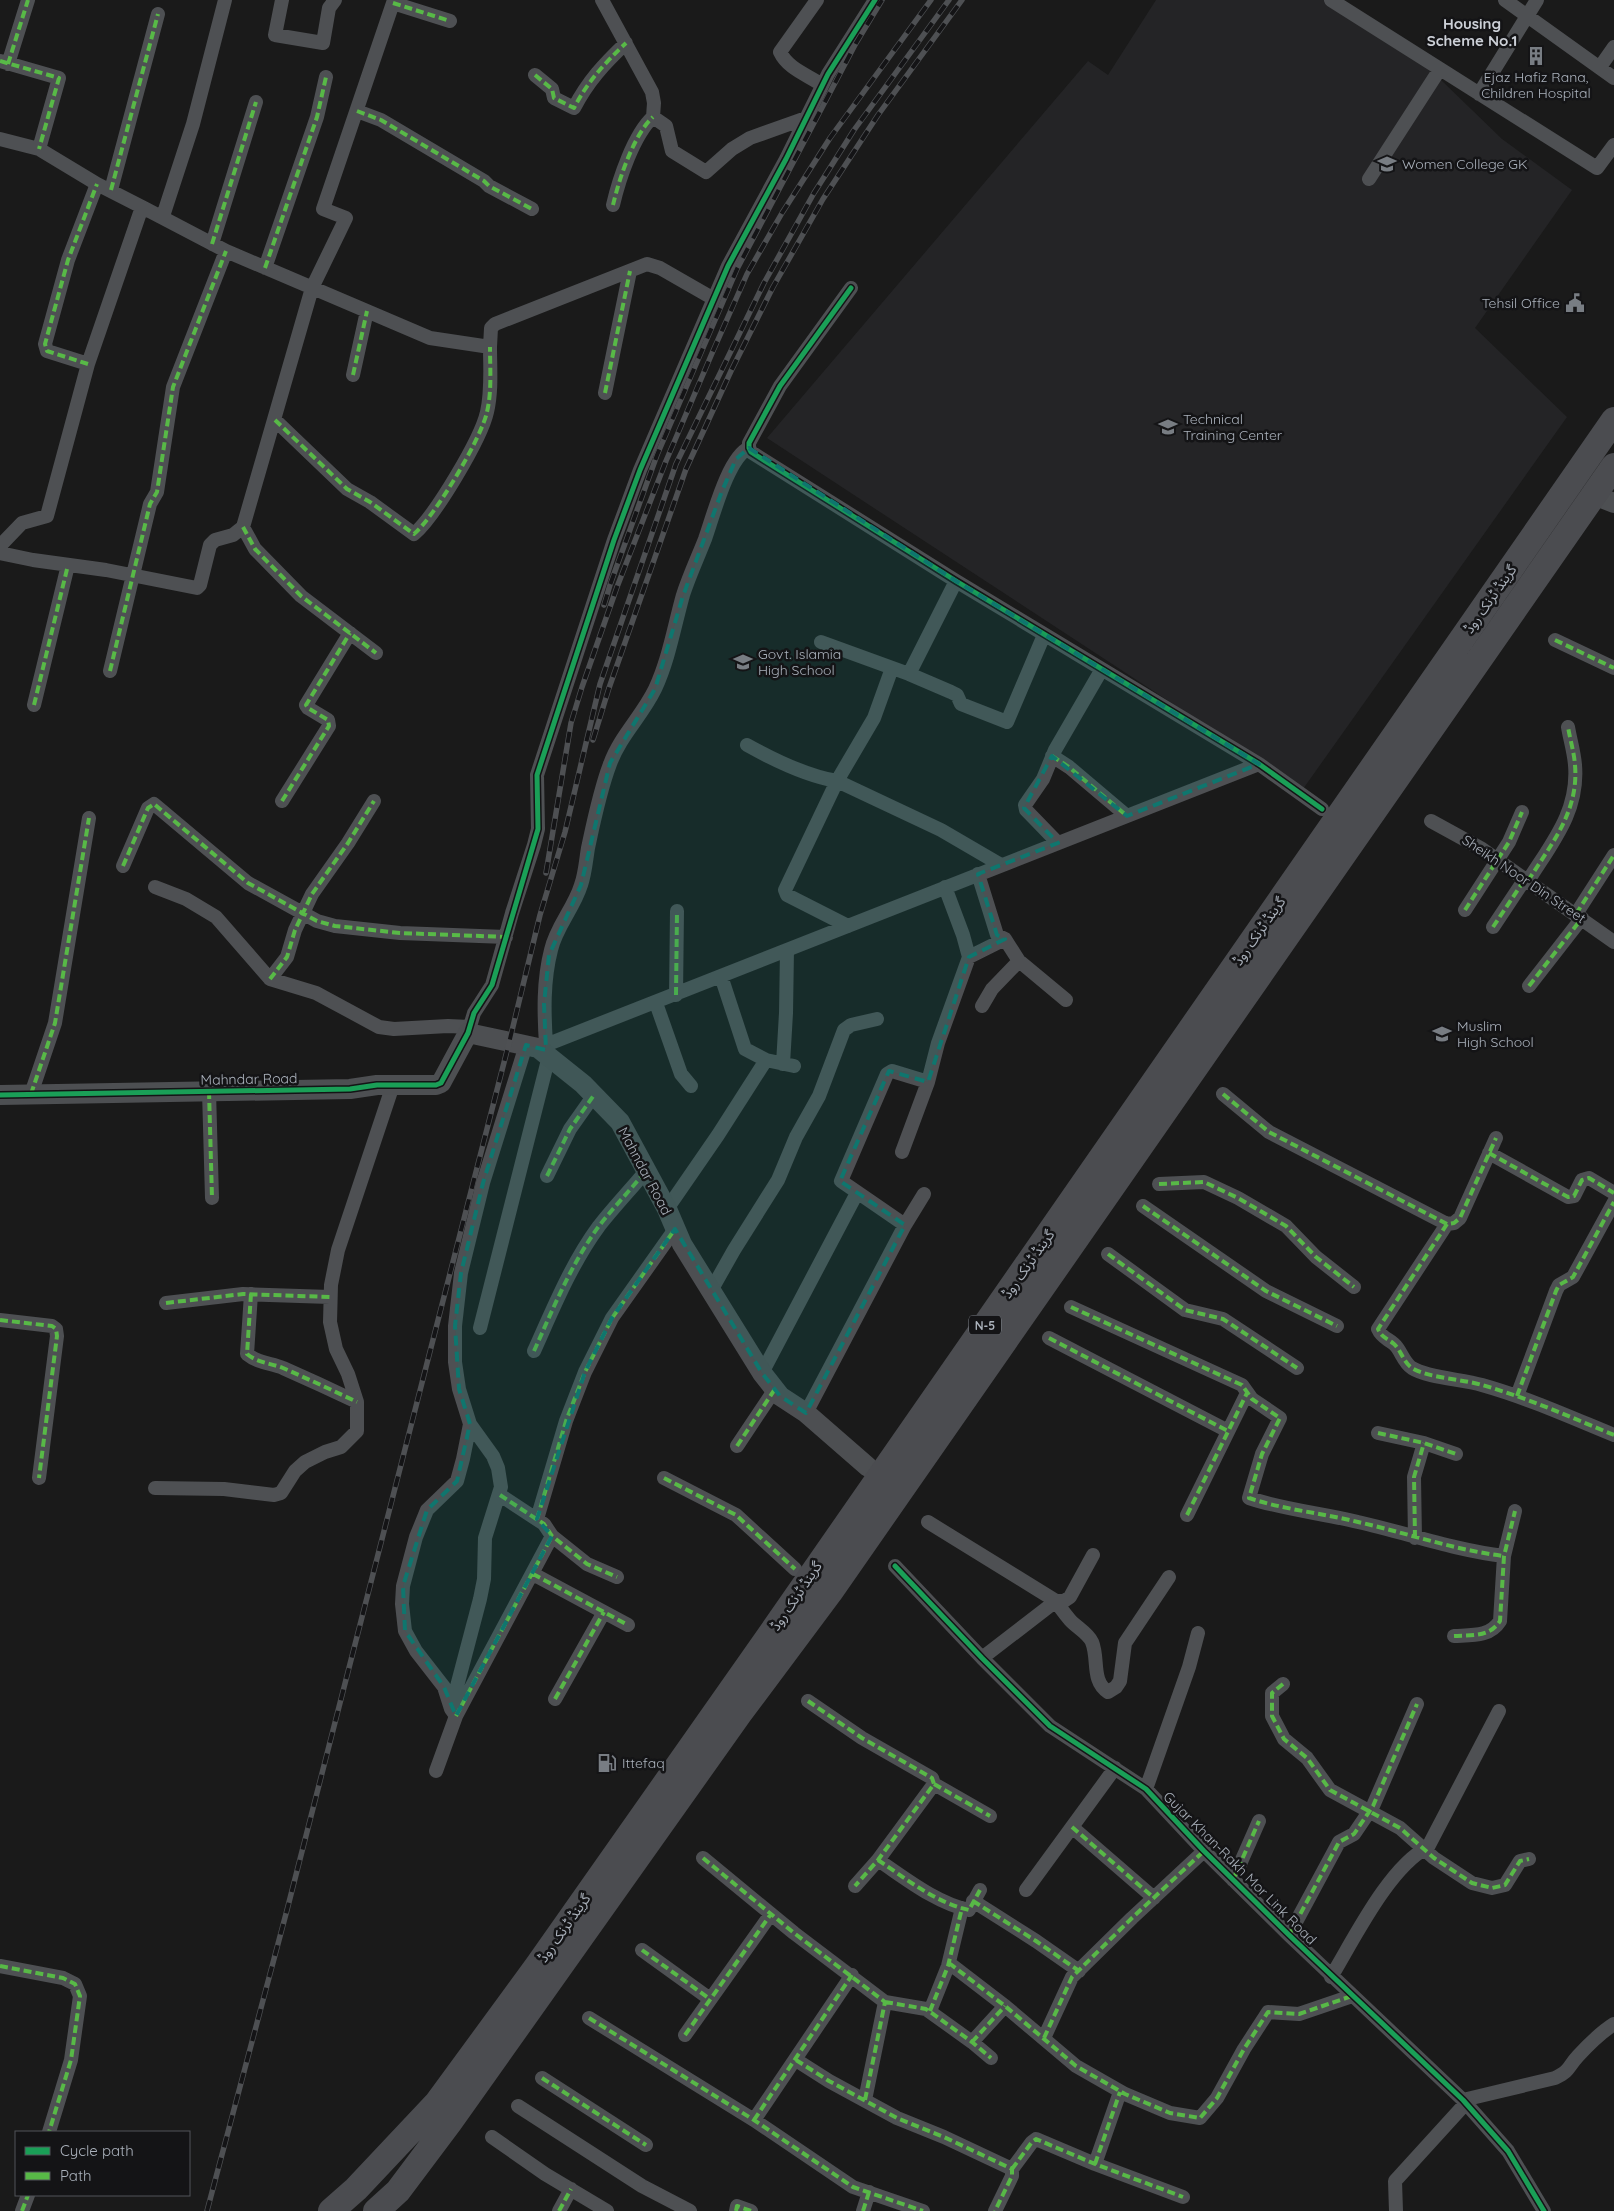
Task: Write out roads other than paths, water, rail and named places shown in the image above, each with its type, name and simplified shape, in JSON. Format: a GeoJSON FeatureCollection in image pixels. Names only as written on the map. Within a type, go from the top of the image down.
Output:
{"type":"FeatureCollection","features":[{"type":"Feature","properties":{"kind":"highway","name":"گرینڈ ٹرنک روڈ"},"geometry":{"type":"LineString","coordinates":[[331,2211],[356,2189],[437,2102],[485,2039],[651,1805],[802,1573],[1614,420]]}},
{"type":"Feature","properties":{"kind":"highway","name":"گرینڈ ٹرنک روڈ"},"geometry":{"type":"LineString","coordinates":[[376,2211],[398,2191],[443,2131],[739,1714],[830,1592],[1604,499],[1614,466]]}},
{"type":"Feature","properties":{"kind":"highway"},"geometry":{"type":"LineString","coordinates":[[802,1573],[830,1592]]}},
{"type":"Feature","properties":{"kind":"street"},"geometry":{"type":"LineString","coordinates":[[28,0],[4,62],[60,78],[39,149]]}},
{"type":"Feature","properties":{"kind":"street"},"geometry":{"type":"LineString","coordinates":[[163,216],[193,124],[225,0]]}},
{"type":"Feature","properties":{"kind":"street"},"geometry":{"type":"LineString","coordinates":[[282,0],[275,35],[323,43],[329,8],[335,0]]}},
{"type":"Feature","properties":{"kind":"street"},"geometry":{"type":"LineString","coordinates":[[602,0],[652,92],[654,103],[653,117],[638,137],[613,205]]}},
{"type":"Feature","properties":{"kind":"street"},"geometry":{"type":"LineString","coordinates":[[817,0],[780,52],[784,60],[794,68],[822,85]]}},
{"type":"Feature","properties":{"kind":"street"},"geometry":{"type":"LineString","coordinates":[[469,1030],[474,1012],[492,985],[538,829],[537,775],[614,540],[640,470],[728,266],[822,85],[875,0]]}},
{"type":"Feature","properties":{"kind":"street"},"geometry":{"type":"LineString","coordinates":[[1332,0],[1597,168],[1614,145]]}},
{"type":"Feature","properties":{"kind":"street"},"geometry":{"type":"LineString","coordinates":[[1505,0],[1614,78]]}},
{"type":"Feature","properties":{"kind":"street"},"geometry":{"type":"LineString","coordinates":[[1479,94],[1537,0]]}},
{"type":"Feature","properties":{"kind":"street"},"geometry":{"type":"LineString","coordinates":[[0,553],[197,588],[200,585],[210,545],[215,540],[233,535],[242,527],[275,420],[312,288],[346,218],[323,209],[393,2],[450,21]]}},
{"type":"Feature","properties":{"kind":"street"},"geometry":{"type":"LineString","coordinates":[[111,190],[158,14]]}},
{"type":"Feature","properties":{"kind":"street"},"geometry":{"type":"LineString","coordinates":[[535,75],[552,89],[554,98],[574,108],[590,80],[626,43]]}},
{"type":"Feature","properties":{"kind":"street"},"geometry":{"type":"LineString","coordinates":[[1600,67],[1614,47]]}},
{"type":"Feature","properties":{"kind":"street"},"geometry":{"type":"LineString","coordinates":[[1369,179],[1440,69]]}},
{"type":"Feature","properties":{"kind":"street"},"geometry":{"type":"LineString","coordinates":[[265,268],[317,117],[326,77]]}},
{"type":"Feature","properties":{"kind":"street"},"geometry":{"type":"LineString","coordinates":[[212,244],[256,102]]}},
{"type":"Feature","properties":{"kind":"street"},"geometry":{"type":"LineString","coordinates":[[357,111],[381,120],[484,181],[489,186],[532,209]]}},
{"type":"Feature","properties":{"kind":"street"},"geometry":{"type":"LineString","coordinates":[[653,117],[666,126],[672,152],[706,172],[732,150],[750,138],[806,118]]}},
{"type":"Feature","properties":{"kind":"street"},"geometry":{"type":"LineString","coordinates":[[0,139],[39,149],[97,184],[163,216],[212,244],[312,288],[430,338],[490,347]]}},
{"type":"Feature","properties":{"kind":"street"},"geometry":{"type":"LineString","coordinates":[[88,364],[47,351],[45,344],[68,260],[97,184]]}},
{"type":"Feature","properties":{"kind":"street"},"geometry":{"type":"LineString","coordinates":[[0,546],[22,523],[47,516],[88,364],[142,207]]}},
{"type":"Feature","properties":{"kind":"street"},"geometry":{"type":"LineString","coordinates":[[110,672],[150,504],[157,492],[173,387],[226,251]]}},
{"type":"Feature","properties":{"kind":"street"},"geometry":{"type":"LineString","coordinates":[[275,420],[347,489],[370,502],[414,534],[439,503],[452,482],[487,414],[491,328],[495,324],[646,264],[654,266],[714,299]]}},
{"type":"Feature","properties":{"kind":"street"},"geometry":{"type":"LineString","coordinates":[[605,394],[630,271]]}},
{"type":"Feature","properties":{"kind":"street"},"geometry":{"type":"LineString","coordinates":[[480,1328],[540,1048],[549,955],[555,938],[582,885],[588,848],[610,763],[620,742],[643,711],[655,689],[671,645],[683,596],[722,491],[736,459],[742,451],[749,448],[780,386],[851,288]]}},
{"type":"Feature","properties":{"kind":"street"},"geometry":{"type":"LineString","coordinates":[[353,375],[367,311]]}},
{"type":"Feature","properties":{"kind":"street"},"geometry":{"type":"LineString","coordinates":[[749,448],[956,582],[1259,764],[1322,809]]}},
{"type":"Feature","properties":{"kind":"street"},"geometry":{"type":"LineString","coordinates":[[242,527],[255,549],[290,585],[376,653]]}},
{"type":"Feature","properties":{"kind":"street"},"geometry":{"type":"LineString","coordinates":[[34,705],[68,565]]}},
{"type":"Feature","properties":{"kind":"street"},"geometry":{"type":"LineString","coordinates":[[909,674],[956,582]]}},
{"type":"Feature","properties":{"kind":"street"},"geometry":{"type":"LineString","coordinates":[[282,801],[329,726],[328,720],[306,707],[306,705],[350,633]]}},
{"type":"Feature","properties":{"kind":"street"},"geometry":{"type":"LineString","coordinates":[[821,642],[909,674],[951,692],[956,695],[961,704],[1007,722],[1044,635]]}},
{"type":"Feature","properties":{"kind":"street"},"geometry":{"type":"LineString","coordinates":[[1555,640],[1614,668]]}},
{"type":"Feature","properties":{"kind":"street"},"geometry":{"type":"LineString","coordinates":[[848,926],[787,894],[785,890],[837,781],[874,718],[892,668]]}},
{"type":"Feature","properties":{"kind":"street"},"geometry":{"type":"LineString","coordinates":[[1058,843],[1026,810],[1026,805],[1102,669]]}},
{"type":"Feature","properties":{"kind":"street"},"geometry":{"type":"LineString","coordinates":[[1493,927],[1527,880],[1568,816],[1572,801],[1575,765],[1568,727]]}},
{"type":"Feature","properties":{"kind":"street"},"geometry":{"type":"LineString","coordinates":[[748,745],[766,755],[820,778],[837,781],[941,830],[1001,865]]}},
{"type":"Feature","properties":{"kind":"street"},"geometry":{"type":"LineString","coordinates":[[1052,756],[1127,816]]}},
{"type":"Feature","properties":{"kind":"street"},"geometry":{"type":"LineString","coordinates":[[155,887],[186,899],[216,917],[270,979],[316,993],[379,1026],[394,1029],[448,1026],[469,1030],[509,1043],[540,1048],[1259,764]]}},
{"type":"Feature","properties":{"kind":"street"},"geometry":{"type":"LineString","coordinates":[[270,979],[287,956],[312,894],[348,843],[374,801]]}},
{"type":"Feature","properties":{"kind":"street"},"geometry":{"type":"LineString","coordinates":[[122,866],[148,808],[154,804],[248,883],[303,914],[328,924],[423,935],[506,937]]}},
{"type":"Feature","properties":{"kind":"street"},"geometry":{"type":"LineString","coordinates":[[1465,910],[1509,842],[1522,812]]}},
{"type":"Feature","properties":{"kind":"street"},"geometry":{"type":"LineString","coordinates":[[31,1094],[55,1023],[89,818]]}},
{"type":"Feature","properties":{"kind":"street","name":"Sheikh Noor Din Street"},"geometry":{"type":"LineString","coordinates":[[1432,821],[1497,860],[1614,942]]}},
{"type":"Feature","properties":{"kind":"street"},"geometry":{"type":"LineString","coordinates":[[1529,986],[1579,916],[1614,855]]}},
{"type":"Feature","properties":{"kind":"street"},"geometry":{"type":"LineString","coordinates":[[978,874],[997,935],[1005,939],[1019,960],[1066,1000]]}},
{"type":"Feature","properties":{"kind":"street"},"geometry":{"type":"LineString","coordinates":[[902,1152],[928,1082],[938,1043],[969,957],[963,935],[945,888]]}},
{"type":"Feature","properties":{"kind":"street"},"geometry":{"type":"LineString","coordinates":[[676,911],[676,995]]}},
{"type":"Feature","properties":{"kind":"street"},"geometry":{"type":"LineString","coordinates":[[969,957],[1005,939]]}},
{"type":"Feature","properties":{"kind":"street"},"geometry":{"type":"LineString","coordinates":[[721,976],[745,1049],[766,1060],[788,1065],[786,1013],[787,950]]}},
{"type":"Feature","properties":{"kind":"street"},"geometry":{"type":"LineString","coordinates":[[982,1006],[992,989],[1019,960]]}},
{"type":"Feature","properties":{"kind":"street"},"geometry":{"type":"LineString","coordinates":[[656,1003],[681,1074],[691,1086]]}},
{"type":"Feature","properties":{"kind":"street"},"geometry":{"type":"LineString","coordinates":[[712,1289],[778,1180],[796,1138],[819,1096],[844,1030],[851,1025],[877,1019]]}},
{"type":"Feature","properties":{"kind":"street","name":"Mahndar Road"},"geometry":{"type":"LineString","coordinates":[[0,1095],[350,1089],[393,1085],[436,1085],[441,1083],[469,1030]]}},
{"type":"Feature","properties":{"kind":"street"},"geometry":{"type":"LineString","coordinates":[[436,1771],[454,1712],[480,1599],[484,1579],[485,1538],[500,1495],[501,1478],[488,1449],[470,1424],[459,1389],[455,1362],[455,1326],[461,1273],[483,1183],[540,1048]]}},
{"type":"Feature","properties":{"kind":"street","name":"Mahndar Road"},"geometry":{"type":"LineString","coordinates":[[540,1048],[594,1095],[620,1122],[667,1209],[682,1244],[712,1289],[762,1373],[780,1396],[806,1413],[868,1467]]}},
{"type":"Feature","properties":{"kind":"street"},"geometry":{"type":"LineString","coordinates":[[667,1209],[713,1143],[766,1060]]}},
{"type":"Feature","properties":{"kind":"street"},"geometry":{"type":"LineString","coordinates":[[905,1225],[841,1181],[887,1074],[892,1071],[928,1082]]}},
{"type":"Feature","properties":{"kind":"street"},"geometry":{"type":"LineString","coordinates":[[155,1488],[197,1488],[281,1493],[295,1471],[305,1462],[325,1452],[341,1447],[357,1431],[357,1402],[348,1374],[336,1349],[330,1322],[330,1296],[338,1250],[393,1085]]}},
{"type":"Feature","properties":{"kind":"street"},"geometry":{"type":"LineString","coordinates":[[209,1091],[212,1198]]}},
{"type":"Feature","properties":{"kind":"street"},"geometry":{"type":"LineString","coordinates":[[1223,1094],[1269,1132],[1447,1224],[1454,1223],[1460,1218],[1496,1138]]}},
{"type":"Feature","properties":{"kind":"street"},"geometry":{"type":"LineString","coordinates":[[547,1176],[570,1129],[594,1095]]}},
{"type":"Feature","properties":{"kind":"street"},"geometry":{"type":"LineString","coordinates":[[1489,1153],[1568,1197],[1574,1196],[1582,1180],[1589,1178],[1614,1193]]}},
{"type":"Feature","properties":{"kind":"street"},"geometry":{"type":"LineString","coordinates":[[534,1351],[560,1292],[582,1252],[599,1226],[646,1171]]}},
{"type":"Feature","properties":{"kind":"street"},"geometry":{"type":"LineString","coordinates":[[1159,1184],[1204,1182],[1238,1198],[1286,1226],[1316,1256],[1354,1287]]}},
{"type":"Feature","properties":{"kind":"street"},"geometry":{"type":"LineString","coordinates":[[762,1373],[857,1193]]}},
{"type":"Feature","properties":{"kind":"street"},"geometry":{"type":"LineString","coordinates":[[806,1413],[905,1225],[924,1194]]}},
{"type":"Feature","properties":{"kind":"street"},"geometry":{"type":"LineString","coordinates":[[1517,1396],[1556,1291],[1559,1285],[1573,1277],[1614,1202]]}},
{"type":"Feature","properties":{"kind":"street"},"geometry":{"type":"LineString","coordinates":[[1143,1206],[1266,1291],[1338,1326]]}},
{"type":"Feature","properties":{"kind":"street"},"geometry":{"type":"LineString","coordinates":[[1447,1224],[1378,1329],[1381,1336],[1394,1344],[1410,1367],[1425,1373],[1473,1382],[1517,1396],[1614,1435]]}},
{"type":"Feature","properties":{"kind":"street"},"geometry":{"type":"LineString","coordinates":[[537,1519],[566,1421],[585,1372],[616,1311],[675,1228]]}},
{"type":"Feature","properties":{"kind":"street"},"geometry":{"type":"LineString","coordinates":[[1108,1254],[1186,1310],[1222,1319],[1297,1368]]}},
{"type":"Feature","properties":{"kind":"street"},"geometry":{"type":"LineString","coordinates":[[166,1303],[200,1297],[251,1294],[330,1296]]}},
{"type":"Feature","properties":{"kind":"street"},"geometry":{"type":"LineString","coordinates":[[251,1294],[247,1354],[255,1360],[311,1380],[357,1402]]}},
{"type":"Feature","properties":{"kind":"street"},"geometry":{"type":"LineString","coordinates":[[1071,1307],[1242,1385],[1247,1393],[1280,1418],[1262,1454],[1250,1498],[1268,1504],[1359,1522],[1458,1549],[1504,1556]]}},
{"type":"Feature","properties":{"kind":"street"},"geometry":{"type":"LineString","coordinates":[[0,1320],[52,1326],[56,1329],[57,1336],[39,1478]]}},
{"type":"Feature","properties":{"kind":"street"},"geometry":{"type":"LineString","coordinates":[[1049,1338],[1228,1431]]}},
{"type":"Feature","properties":{"kind":"street"},"geometry":{"type":"LineString","coordinates":[[737,1446],[775,1389]]}},
{"type":"Feature","properties":{"kind":"street"},"geometry":{"type":"LineString","coordinates":[[1187,1515],[1247,1393]]}},
{"type":"Feature","properties":{"kind":"street"},"geometry":{"type":"LineString","coordinates":[[454,1712],[444,1688],[410,1642],[405,1631],[402,1604],[405,1575],[416,1537],[427,1510],[457,1482],[470,1424]]}},
{"type":"Feature","properties":{"kind":"street"},"geometry":{"type":"LineString","coordinates":[[1378,1433],[1424,1443],[1456,1454]]}},
{"type":"Feature","properties":{"kind":"street"},"geometry":{"type":"LineString","coordinates":[[1416,1538],[1414,1477],[1424,1443]]}},
{"type":"Feature","properties":{"kind":"street"},"geometry":{"type":"LineString","coordinates":[[664,1478],[736,1515],[802,1573]]}},
{"type":"Feature","properties":{"kind":"street"},"geometry":{"type":"LineString","coordinates":[[500,1495],[544,1524],[552,1536],[587,1564],[617,1578]]}},
{"type":"Feature","properties":{"kind":"street"},"geometry":{"type":"LineString","coordinates":[[1454,1636],[1487,1634],[1496,1628],[1500,1620],[1504,1556],[1515,1511]]}},
{"type":"Feature","properties":{"kind":"street"},"geometry":{"type":"LineString","coordinates":[[928,1522],[1056,1601],[1071,1621],[1091,1639],[1095,1651],[1099,1681],[1101,1687],[1108,1692],[1116,1687],[1120,1680],[1125,1643],[1169,1578]]}},
{"type":"Feature","properties":{"kind":"street"},"geometry":{"type":"LineString","coordinates":[[454,1712],[533,1574],[552,1536]]}},
{"type":"Feature","properties":{"kind":"street"},"geometry":{"type":"LineString","coordinates":[[982,1658],[1056,1601],[1064,1601],[1070,1597],[1093,1555]]}},
{"type":"Feature","properties":{"kind":"street","name":"Gujar Khan-Rakh Mor Link Road"},"geometry":{"type":"LineString","coordinates":[[895,1566],[982,1658],[1050,1726],[1146,1789],[1204,1852],[1332,1977],[1465,2101],[1508,2151],[1544,2211]]}},
{"type":"Feature","properties":{"kind":"street"},"geometry":{"type":"LineString","coordinates":[[533,1574],[628,1625]]}},
{"type":"Feature","properties":{"kind":"street"},"geometry":{"type":"LineString","coordinates":[[555,1700],[604,1612]]}},
{"type":"Feature","properties":{"kind":"street"},"geometry":{"type":"LineString","coordinates":[[1146,1789],[1189,1667],[1198,1633]]}},
{"type":"Feature","properties":{"kind":"street"},"geometry":{"type":"LineString","coordinates":[[1283,1684],[1272,1693],[1271,1708],[1277,1728],[1284,1739],[1307,1758],[1330,1790],[1405,1831],[1424,1849],[1472,1883],[1492,1888],[1504,1885],[1520,1861],[1529,1859]]}},
{"type":"Feature","properties":{"kind":"street"},"geometry":{"type":"LineString","coordinates":[[808,1701],[862,1738],[926,1774],[932,1778],[934,1784],[990,1816]]}},
{"type":"Feature","properties":{"kind":"street"},"geometry":{"type":"LineString","coordinates":[[1289,1935],[1339,1842],[1354,1834],[1370,1811],[1417,1704]]}},
{"type":"Feature","properties":{"kind":"street"},"geometry":{"type":"LineString","coordinates":[[1332,1977],[1375,1902],[1416,1853],[1428,1847],[1499,1711]]}},
{"type":"Feature","properties":{"kind":"street"},"geometry":{"type":"LineString","coordinates":[[1026,1890],[1115,1768]]}},
{"type":"Feature","properties":{"kind":"street"},"geometry":{"type":"LineString","coordinates":[[855,1886],[878,1860],[934,1784]]}},
{"type":"Feature","properties":{"kind":"street"},"geometry":{"type":"LineString","coordinates":[[1233,1880],[1259,1821]]}},
{"type":"Feature","properties":{"kind":"street"},"geometry":{"type":"LineString","coordinates":[[1072,1827],[1154,1898]]}},
{"type":"Feature","properties":{"kind":"street"},"geometry":{"type":"LineString","coordinates":[[1044,2038],[1067,1987],[1079,1971],[1204,1852]]}},
{"type":"Feature","properties":{"kind":"street"},"geometry":{"type":"LineString","coordinates":[[703,1858],[771,1914],[885,2002],[905,2004],[930,2011],[991,2058]]}},
{"type":"Feature","properties":{"kind":"street"},"geometry":{"type":"LineString","coordinates":[[878,1860],[908,1880],[972,1900],[1079,1971]]}},
{"type":"Feature","properties":{"kind":"street"},"geometry":{"type":"LineString","coordinates":[[930,2011],[972,1900]]}},
{"type":"Feature","properties":{"kind":"street"},"geometry":{"type":"LineString","coordinates":[[686,2035],[771,1914]]}},
{"type":"Feature","properties":{"kind":"street"},"geometry":{"type":"LineString","coordinates":[[642,1950],[710,1999]]}},
{"type":"Feature","properties":{"kind":"street"},"geometry":{"type":"LineString","coordinates":[[948,1963],[1005,2006],[1076,2066],[1120,2092],[1170,2113],[1200,2118],[1216,2098],[1268,2012],[1299,2014],[1352,1996]]}},
{"type":"Feature","properties":{"kind":"street"},"geometry":{"type":"LineString","coordinates":[[0,1966],[63,1978],[75,1984],[80,1996],[71,2060],[50,2131]]}},
{"type":"Feature","properties":{"kind":"street"},"geometry":{"type":"LineString","coordinates":[[754,2120],[852,1975]]}},
{"type":"Feature","properties":{"kind":"street"},"geometry":{"type":"LineString","coordinates":[[865,2100],[885,2002]]}},
{"type":"Feature","properties":{"kind":"street"},"geometry":{"type":"LineString","coordinates":[[972,2042],[1005,2006]]}},
{"type":"Feature","properties":{"kind":"street"},"geometry":{"type":"LineString","coordinates":[[589,2018],[754,2120],[853,2187],[923,2211]]}},
{"type":"Feature","properties":{"kind":"street"},"geometry":{"type":"LineString","coordinates":[[1396,2211],[1395,2182],[1465,2101],[1555,2078],[1568,2071],[1595,2038],[1614,2024]]}},
{"type":"Feature","properties":{"kind":"street"},"geometry":{"type":"LineString","coordinates":[[796,2060],[829,2081],[897,2118],[944,2137],[1012,2169]]}},
{"type":"Feature","properties":{"kind":"street"},"geometry":{"type":"LineString","coordinates":[[542,2078],[646,2145]]}},
{"type":"Feature","properties":{"kind":"street"},"geometry":{"type":"LineString","coordinates":[[1095,2164],[1120,2092]]}},
{"type":"Feature","properties":{"kind":"street"},"geometry":{"type":"LineString","coordinates":[[518,2106],[642,2186],[690,2211]]}},
{"type":"Feature","properties":{"kind":"street"},"geometry":{"type":"LineString","coordinates":[[492,2137],[571,2190],[607,2211]]}},
{"type":"Feature","properties":{"kind":"street"},"geometry":{"type":"LineString","coordinates":[[998,2210],[1012,2176],[1012,2169],[1036,2139],[1095,2164],[1183,2197]]}},
{"type":"Feature","properties":{"kind":"street"},"geometry":{"type":"LineString","coordinates":[[559,2211],[571,2190]]}},
{"type":"Feature","properties":{"kind":"street"},"geometry":{"type":"LineString","coordinates":[[863,2211],[869,2192]]}},
{"type":"Feature","properties":{"kind":"street"},"geometry":{"type":"LineString","coordinates":[[22,2211],[28,2196]]}},
{"type":"Feature","properties":{"kind":"street"},"geometry":{"type":"LineString","coordinates":[[736,2211],[738,2206],[751,2211]]}},
{"type":"Feature","properties":{"kind":"railway"},"geometry":{"type":"LineString","coordinates":[[604,605],[657,455],[737,269],[856,43],[882,0]]}},
{"type":"Feature","properties":{"kind":"railway"},"geometry":{"type":"LineString","coordinates":[[546,873],[571,723],[582,687],[617,587],[666,461],[713,351],[747,274],[782,213],[830,138],[931,0]]}},
{"type":"Feature","properties":{"kind":"railway"},"geometry":{"type":"LineString","coordinates":[[207,2211],[287,1910],[540,915],[565,832],[600,684],[676,464],[764,283],[814,193],[854,130],[949,0]]}},
{"type":"Feature","properties":{"kind":"railway"},"geometry":{"type":"LineString","coordinates":[[593,740],[609,688],[686,469],[731,371],[773,287],[823,199],[878,115],[962,0]]}},
{"type":"Feature","properties":{"kind":"place","name":"Ejaz Hafiz Rana, Children Hospital"},"geometry":{"type":"Point","coordinates":[1536,56]}},
{"type":"Feature","properties":{"kind":"place","name":"Women College GK"},"geometry":{"type":"Point","coordinates":[1387,164]}},
{"type":"Feature","properties":{"kind":"place","name":"Tehsil Office"},"geometry":{"type":"Point","coordinates":[1575,303]}},
{"type":"Feature","properties":{"kind":"place","name":"Technical Training Center"},"geometry":{"type":"Point","coordinates":[1168,427]}},
{"type":"Feature","properties":{"kind":"place","name":"Govt. Islamia High School"},"geometry":{"type":"Point","coordinates":[743,662]}},
{"type":"Feature","properties":{"kind":"place","name":"Muslim High School"},"geometry":{"type":"Point","coordinates":[1442,1034]}},
{"type":"Feature","properties":{"kind":"place","name":"Ittefaq"},"geometry":{"type":"Point","coordinates":[607,1763]}},
{"type":"Feature","properties":{"kind":"district","name":"Housing Scheme No.1"},"geometry":{"type":"Point","coordinates":[1472,32]}}]}
